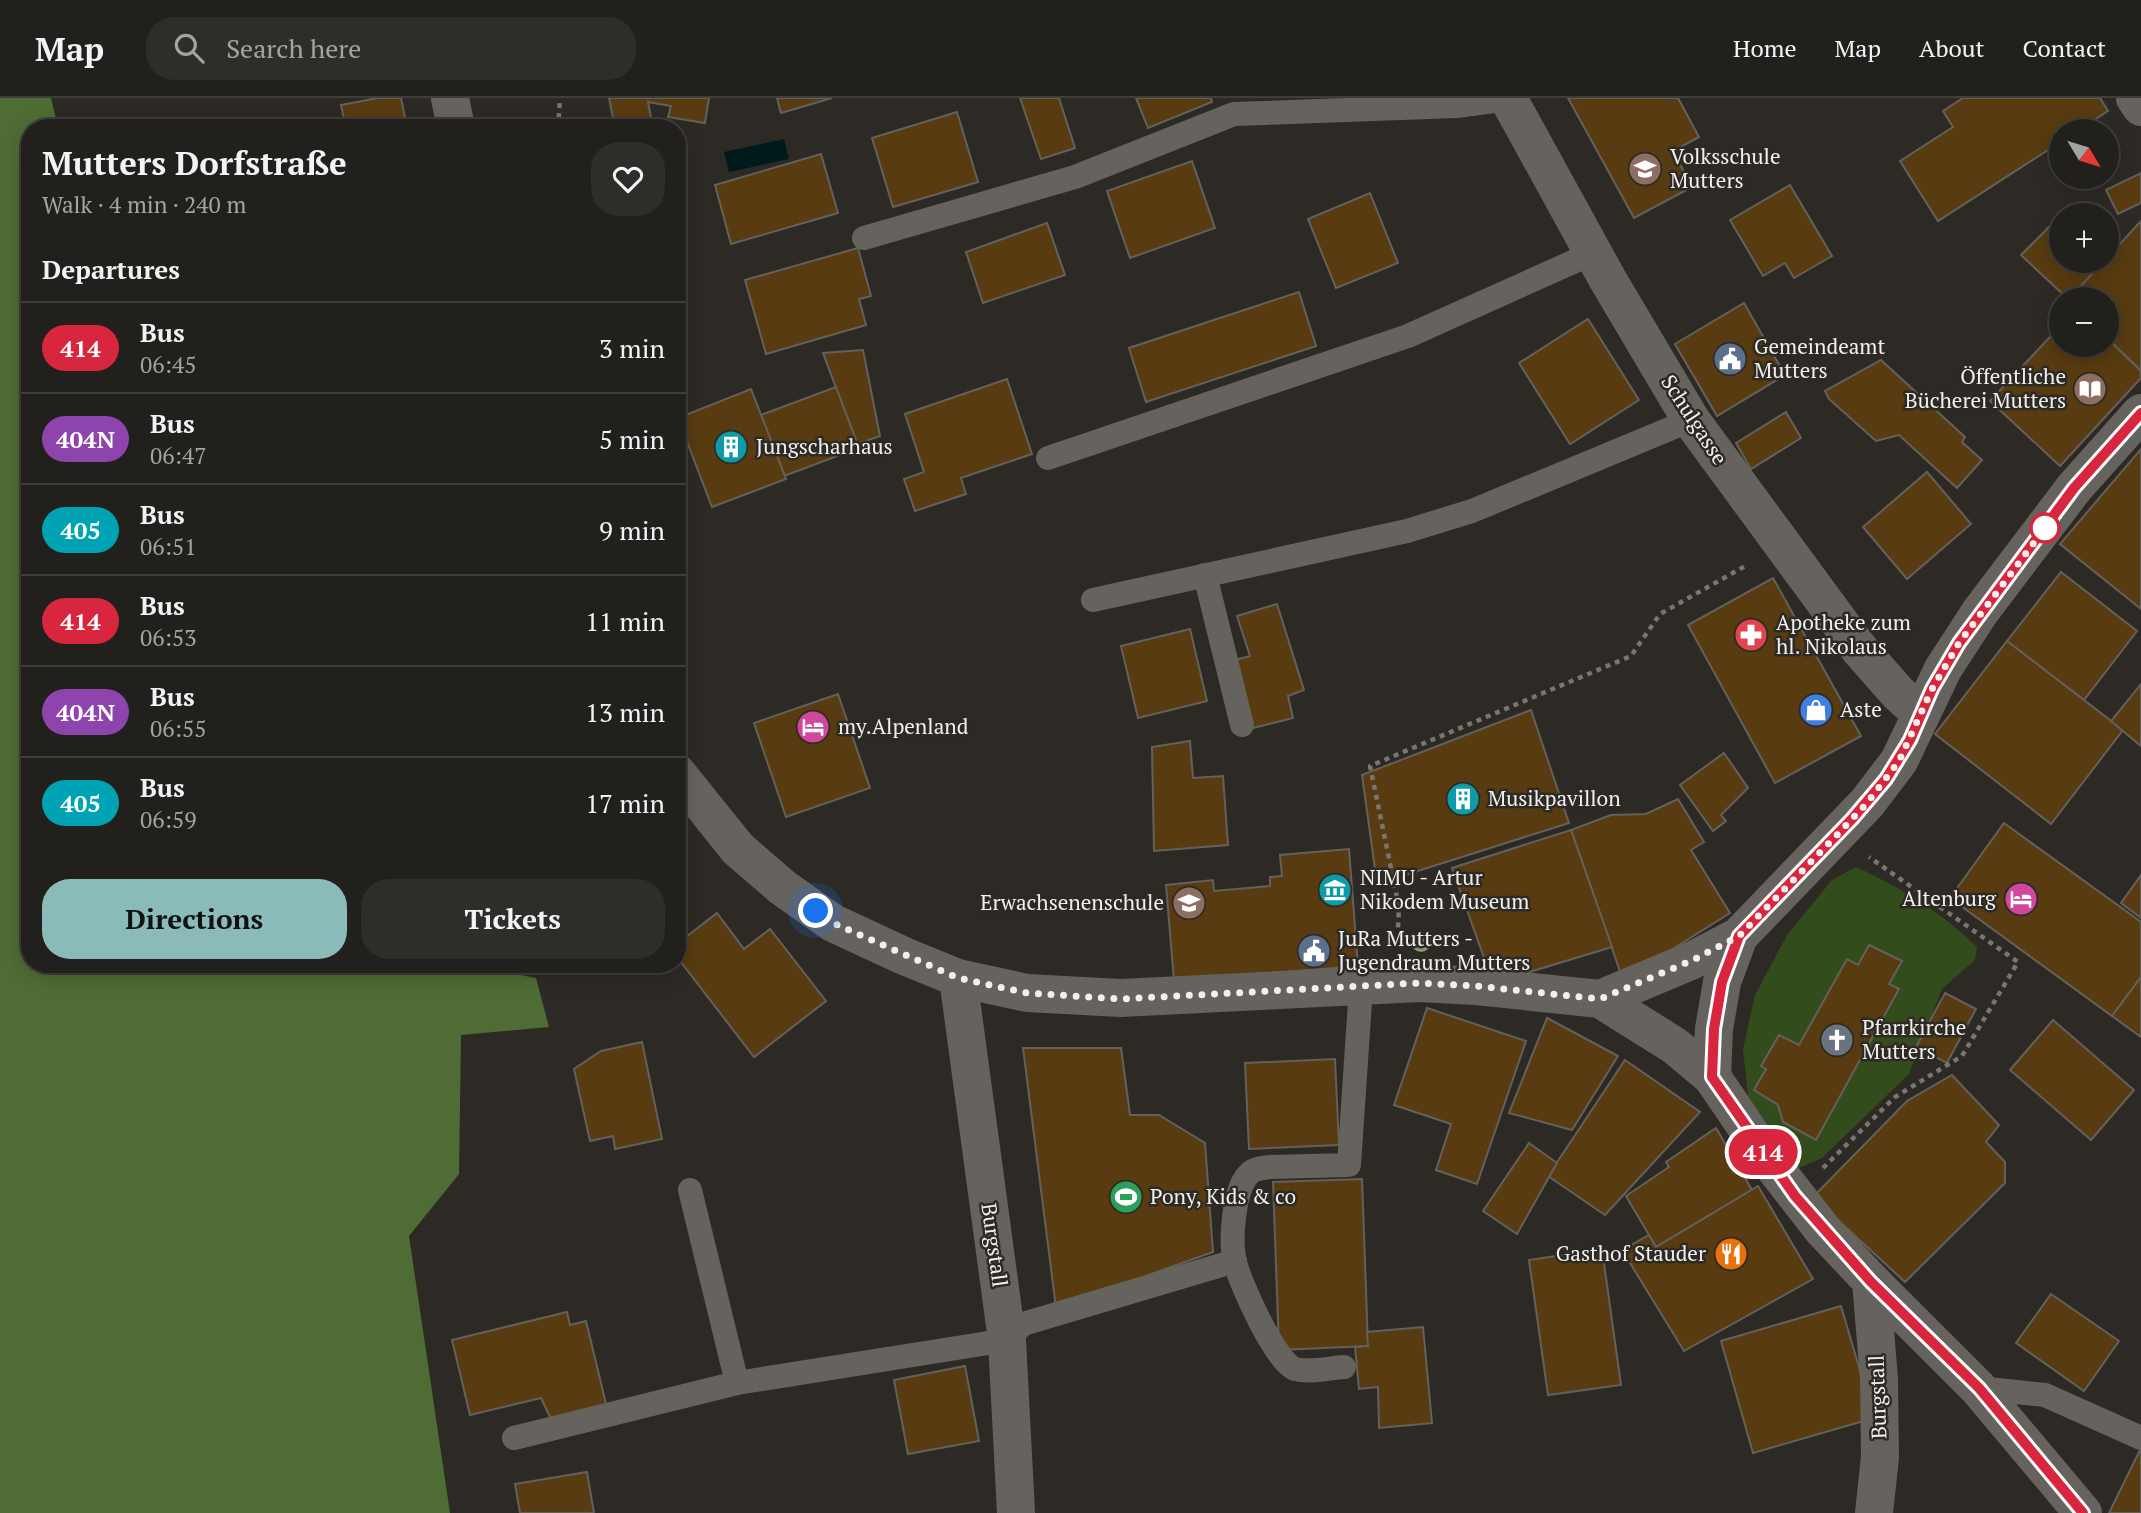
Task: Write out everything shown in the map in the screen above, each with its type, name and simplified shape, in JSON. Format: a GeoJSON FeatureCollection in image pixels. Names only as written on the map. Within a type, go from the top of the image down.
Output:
{"type":"FeatureCollection","features":[{"type":"Feature","properties":{"kind":"street"},"geometry":{"type":"LineString","coordinates":[[450,98],[454,119]]}},
{"type":"Feature","properties":{"kind":"street"},"geometry":{"type":"LineString","coordinates":[[2136,98],[2141,107]]}},
{"type":"Feature","properties":{"kind":"street","name":"Schulgasse"},"geometry":{"type":"LineString","coordinates":[[1508,99],[1593,253],[1691,420],[1860,650],[1898,693],[1921,714]]}},
{"type":"Feature","properties":{"kind":"street"},"geometry":{"type":"LineString","coordinates":[[1600,999],[1681,965],[1739,936],[1837,835],[1886,779],[1910,740],[1943,669],[1980,612],[2074,488],[2141,413]]}},
{"type":"Feature","properties":{"kind":"street"},"geometry":{"type":"LineString","coordinates":[[686,784],[738,849],[782,887],[833,923],[958,978],[1027,993],[1121,999],[1419,983],[1600,999],[1675,1046],[1712,1077],[1795,1196],[1871,1282],[1979,1388],[2083,1513]]}},
{"type":"Feature","properties":{"kind":"street"},"geometry":{"type":"LineString","coordinates":[[1712,1077],[1714,1029],[1722,982],[1739,936]]}},
{"type":"Feature","properties":{"kind":"street","name":"Burgstall"},"geometry":{"type":"LineString","coordinates":[[958,978],[1007,1340],[1016,1513]]}},
{"type":"Feature","properties":{"kind":"street","name":"Burgstall"},"geometry":{"type":"LineString","coordinates":[[1871,1282],[1880,1405],[1880,1457],[1874,1513]]}},
{"type":"Feature","properties":{"kind":"lane"},"geometry":{"type":"LineString","coordinates":[[864,239],[1075,177],[1234,114],[1457,106],[1508,99]]}},
{"type":"Feature","properties":{"kind":"lane"},"geometry":{"type":"LineString","coordinates":[[1048,458],[1408,336],[1593,253]]}},
{"type":"Feature","properties":{"kind":"lane"},"geometry":{"type":"LineString","coordinates":[[1093,600],[1407,531],[1472,511],[1691,420]]}},
{"type":"Feature","properties":{"kind":"lane"},"geometry":{"type":"LineString","coordinates":[[1205,575],[1242,725]]}},
{"type":"Feature","properties":{"kind":"lane"},"geometry":{"type":"LineString","coordinates":[[1344,1367],[1294,1369],[1281,1359],[1265,1332],[1235,1261],[1233,1234],[1243,1180],[1250,1172],[1270,1167],[1349,1165],[1361,986]]}},
{"type":"Feature","properties":{"kind":"lane"},"geometry":{"type":"LineString","coordinates":[[690,1190],[737,1383]]}},
{"type":"Feature","properties":{"kind":"lane"},"geometry":{"type":"LineString","coordinates":[[513,1438],[737,1383],[1007,1340],[1023,1324],[1235,1261]]}},
{"type":"Feature","properties":{"kind":"lane"},"geometry":{"type":"LineString","coordinates":[[1979,1388],[2045,1395],[2141,1438]]}},
{"type":"Feature","properties":{"kind":"path"},"geometry":{"type":"LineString","coordinates":[[559,119],[560,98]]}},
{"type":"Feature","properties":{"kind":"path"},"geometry":{"type":"LineString","coordinates":[[1419,983],[1398,928],[1399,907],[1370,766],[1631,656],[1660,614],[1762,557],[1780,543]]}},
{"type":"Feature","properties":{"kind":"path"},"geometry":{"type":"LineString","coordinates":[[1795,1196],[1895,1097],[1962,1056],[2018,962],[1837,835]]}},
{"type":"Feature","properties":{"kind":"green space"},"geometry":{"type":"Polygon","coordinates":[[[0,98],[51,98],[56,119],[21,119],[21,973],[509,973],[536,978],[549,1027],[461,1035],[459,1174],[409,1236],[450,1513],[0,1513],[0,98]]]}},
{"type":"Feature","properties":{"kind":"green space"},"geometry":{"type":"Polygon","coordinates":[[[1856,867],[1905,892],[1950,923],[1977,947],[1975,960],[1942,989],[1909,1074],[1822,1158],[1799,1168],[1748,1096],[1743,1049],[1755,995],[1787,935],[1832,880],[1856,867]]]}},
{"type":"Feature","properties":{"kind":"water"},"geometry":{"type":"Polygon","coordinates":[[[784,139],[789,159],[729,172],[724,152],[784,139]]]}},
{"type":"Feature","properties":{"kind":"building"},"geometry":{"type":"Polygon","coordinates":[[[378,98],[401,98],[405,119],[344,119],[341,105],[378,98]]]}},
{"type":"Feature","properties":{"kind":"building"},"geometry":{"type":"Polygon","coordinates":[[[609,98],[709,98],[705,123],[668,117],[671,106],[648,102],[651,119],[613,119],[609,98]]]}},
{"type":"Feature","properties":{"kind":"building"},"geometry":{"type":"Polygon","coordinates":[[[777,98],[832,98],[781,113],[777,98]]]}},
{"type":"Feature","properties":{"kind":"building"},"geometry":{"type":"Polygon","coordinates":[[[1020,98],[1059,98],[1075,148],[1041,159],[1020,98]]]}},
{"type":"Feature","properties":{"kind":"building"},"geometry":{"type":"Polygon","coordinates":[[[1136,98],[1211,98],[1212,102],[1148,128],[1136,98]]]}},
{"type":"Feature","properties":{"kind":"building","name":"Volksschule Mutters"},"geometry":{"type":"Polygon","coordinates":[[[1568,98],[1678,98],[1699,137],[1673,151],[1692,187],[1634,218],[1568,98]]]}},
{"type":"Feature","properties":{"kind":"building"},"geometry":{"type":"Polygon","coordinates":[[[1963,98],[2100,98],[2108,111],[2096,119],[2049,119],[2049,149],[1938,221],[1900,161],[1953,127],[1943,111],[1963,98]]]}},
{"type":"Feature","properties":{"kind":"building"},"geometry":{"type":"Polygon","coordinates":[[[957,112],[978,182],[893,207],[872,138],[957,112]]]}},
{"type":"Feature","properties":{"kind":"building"},"geometry":{"type":"Polygon","coordinates":[[[821,154],[838,213],[731,244],[715,185],[821,154]]]}},
{"type":"Feature","properties":{"kind":"building"},"geometry":{"type":"Polygon","coordinates":[[[1192,161],[1215,228],[1130,258],[1107,191],[1192,161]]]}},
{"type":"Feature","properties":{"kind":"building"},"geometry":{"type":"Polygon","coordinates":[[[2141,173],[2141,203],[2119,214],[2119,203],[2112,203],[2106,190],[2119,189],[2119,184],[2141,173]]]}},
{"type":"Feature","properties":{"kind":"building"},"geometry":{"type":"Polygon","coordinates":[[[1790,185],[1832,256],[1794,278],[1785,263],[1763,276],[1730,220],[1790,185]]]}},
{"type":"Feature","properties":{"kind":"building"},"geometry":{"type":"Polygon","coordinates":[[[1370,193],[1398,263],[1336,288],[1308,219],[1370,193]]]}},
{"type":"Feature","properties":{"kind":"building"},"geometry":{"type":"Polygon","coordinates":[[[2141,221],[2141,371],[2119,350],[2119,287],[2079,287],[2093,273],[2119,273],[2119,245],[2141,221]]]}},
{"type":"Feature","properties":{"kind":"building"},"geometry":{"type":"Polygon","coordinates":[[[1047,223],[1065,275],[983,303],[966,252],[1047,223]]]}},
{"type":"Feature","properties":{"kind":"building"},"geometry":{"type":"Polygon","coordinates":[[[2049,227],[2049,273],[2093,273],[2080,287],[2055,287],[2021,255],[2049,227]]]}},
{"type":"Feature","properties":{"kind":"building"},"geometry":{"type":"Polygon","coordinates":[[[858,248],[871,296],[859,299],[866,325],[766,354],[745,280],[858,248]]]}},
{"type":"Feature","properties":{"kind":"building"},"geometry":{"type":"Polygon","coordinates":[[[1299,292],[1316,346],[1146,402],[1129,348],[1299,292]]]}},
{"type":"Feature","properties":{"kind":"building","name":"Gemeindeamt Mutters"},"geometry":{"type":"Polygon","coordinates":[[[1744,303],[1785,375],[1717,416],[1675,344],[1744,303]]]}},
{"type":"Feature","properties":{"kind":"building"},"geometry":{"type":"Polygon","coordinates":[[[1588,319],[1639,400],[1570,444],[1519,363],[1588,319]]]}},
{"type":"Feature","properties":{"kind":"building"},"geometry":{"type":"Polygon","coordinates":[[[2049,338],[2049,357],[2119,357],[2119,350],[2141,371],[2141,378],[2060,466],[1990,401],[2049,338]]]}},
{"type":"Feature","properties":{"kind":"building"},"geometry":{"type":"Polygon","coordinates":[[[863,350],[880,436],[857,444],[823,353],[863,350]]]}},
{"type":"Feature","properties":{"kind":"building"},"geometry":{"type":"Polygon","coordinates":[[[1881,360],[1965,437],[1962,442],[1982,460],[1957,488],[1899,435],[1876,441],[1829,399],[1825,391],[1881,360]]]}},
{"type":"Feature","properties":{"kind":"building"},"geometry":{"type":"Polygon","coordinates":[[[1007,379],[1032,454],[961,478],[966,494],[915,511],[904,479],[924,472],[905,414],[1007,379]]]}},
{"type":"Feature","properties":{"kind":"building"},"geometry":{"type":"Polygon","coordinates":[[[836,387],[859,448],[784,476],[761,415],[836,387]]]}},
{"type":"Feature","properties":{"kind":"building","name":"Jungscharhaus"},"geometry":{"type":"Polygon","coordinates":[[[751,389],[786,479],[712,507],[686,439],[686,415],[751,389]]]}},
{"type":"Feature","properties":{"kind":"building"},"geometry":{"type":"Polygon","coordinates":[[[1786,412],[1801,438],[1751,469],[1736,443],[1786,412]]]}},
{"type":"Feature","properties":{"kind":"building"},"geometry":{"type":"Polygon","coordinates":[[[2141,449],[2141,609],[2060,544],[2141,449]]]}},
{"type":"Feature","properties":{"kind":"building"},"geometry":{"type":"Polygon","coordinates":[[[1927,472],[1971,524],[1907,579],[1863,527],[1927,472]]]}},
{"type":"Feature","properties":{"kind":"building"},"geometry":{"type":"Polygon","coordinates":[[[2061,572],[2137,631],[2084,700],[2007,641],[2061,572]]]}},
{"type":"Feature","properties":{"kind":"building"},"geometry":{"type":"Polygon","coordinates":[[[1773,578],[1861,736],[1775,783],[1688,625],[1773,578]]]}},
{"type":"Feature","properties":{"kind":"building"},"geometry":{"type":"Polygon","coordinates":[[[1277,604],[1304,690],[1288,696],[1293,718],[1253,728],[1235,660],[1250,656],[1237,616],[1277,604]]]}},
{"type":"Feature","properties":{"kind":"building"},"geometry":{"type":"Polygon","coordinates":[[[1190,629],[1207,701],[1138,718],[1121,646],[1190,629]]]}},
{"type":"Feature","properties":{"kind":"building"},"geometry":{"type":"Polygon","coordinates":[[[2007,641],[2123,730],[2051,824],[1935,734],[2007,641]]]}},
{"type":"Feature","properties":{"kind":"building"},"geometry":{"type":"Polygon","coordinates":[[[2141,684],[2141,746],[2111,721],[2141,684]]]}},
{"type":"Feature","properties":{"kind":"building"},"geometry":{"type":"Polygon","coordinates":[[[838,694],[870,788],[786,817],[754,723],[838,694]]]}},
{"type":"Feature","properties":{"kind":"building","name":"Musikpavillon"},"geometry":{"type":"Polygon","coordinates":[[[1531,710],[1569,823],[1377,884],[1362,775],[1531,710]]]}},
{"type":"Feature","properties":{"kind":"building"},"geometry":{"type":"Polygon","coordinates":[[[1190,741],[1193,778],[1223,776],[1228,845],[1154,851],[1152,747],[1190,741]]]}},
{"type":"Feature","properties":{"kind":"building"},"geometry":{"type":"Polygon","coordinates":[[[1724,753],[1748,788],[1721,815],[1726,821],[1713,831],[1680,785],[1724,753]]]}},
{"type":"Feature","properties":{"kind":"building"},"geometry":{"type":"Polygon","coordinates":[[[1678,799],[1704,842],[1691,850],[1730,913],[1623,980],[1571,830],[1611,815],[1646,814],[1678,799]]]}},
{"type":"Feature","properties":{"kind":"building"},"geometry":{"type":"Polygon","coordinates":[[[2004,823],[2141,922],[2141,977],[2112,1016],[1950,898],[2004,823]]]}},
{"type":"Feature","properties":{"kind":"building"},"geometry":{"type":"Polygon","coordinates":[[[1571,830],[1612,947],[1493,983],[1452,868],[1571,830]]]}},
{"type":"Feature","properties":{"kind":"building"},"geometry":{"type":"Polygon","coordinates":[[[1349,849],[1358,966],[1174,981],[1166,885],[1213,880],[1214,891],[1270,886],[1270,877],[1282,876],[1280,855],[1349,849]]]}},
{"type":"Feature","properties":{"kind":"building"},"geometry":{"type":"Polygon","coordinates":[[[2141,875],[2141,918],[2121,903],[2141,875]]]}},
{"type":"Feature","properties":{"kind":"building"},"geometry":{"type":"Polygon","coordinates":[[[717,913],[744,949],[770,929],[826,1001],[754,1057],[686,969],[686,937],[717,913]]]}},
{"type":"Feature","properties":{"kind":"building","name":"Pfarrkirche Mutters"},"geometry":{"type":"Polygon","coordinates":[[[1869,945],[1902,961],[1889,984],[1899,989],[1816,1140],[1783,1122],[1778,1105],[1754,1090],[1766,1069],[1761,1066],[1779,1035],[1799,1045],[1847,959],[1858,965],[1869,945]]]}},
{"type":"Feature","properties":{"kind":"building"},"geometry":{"type":"Polygon","coordinates":[[[2141,977],[2141,1037],[2112,1016],[2141,977]]]}},
{"type":"Feature","properties":{"kind":"building"},"geometry":{"type":"Polygon","coordinates":[[[1945,993],[1976,1009],[1947,1063],[1916,1047],[1945,993]]]}},
{"type":"Feature","properties":{"kind":"building"},"geometry":{"type":"Polygon","coordinates":[[[1427,1008],[1526,1041],[1477,1184],[1436,1170],[1451,1124],[1394,1105],[1427,1008]]]}},
{"type":"Feature","properties":{"kind":"building"},"geometry":{"type":"Polygon","coordinates":[[[1547,1018],[1618,1056],[1572,1130],[1509,1113],[1547,1018]]]}},
{"type":"Feature","properties":{"kind":"building"},"geometry":{"type":"Polygon","coordinates":[[[2053,1020],[2134,1090],[2091,1140],[2010,1070],[2053,1020]]]}},
{"type":"Feature","properties":{"kind":"building"},"geometry":{"type":"Polygon","coordinates":[[[642,1042],[662,1139],[615,1149],[613,1136],[590,1141],[574,1069],[601,1051],[642,1042]]]}},
{"type":"Feature","properties":{"kind":"building","name":"Pony, Kids & co"},"geometry":{"type":"Polygon","coordinates":[[[1023,1048],[1121,1048],[1130,1115],[1159,1115],[1205,1143],[1213,1252],[1056,1308],[1023,1048]]]}},
{"type":"Feature","properties":{"kind":"building"},"geometry":{"type":"Polygon","coordinates":[[[1335,1059],[1339,1145],[1249,1149],[1245,1063],[1335,1059]]]}},
{"type":"Feature","properties":{"kind":"building"},"geometry":{"type":"Polygon","coordinates":[[[1625,1060],[1700,1112],[1605,1215],[1548,1176],[1625,1060]]]}},
{"type":"Feature","properties":{"kind":"building"},"geometry":{"type":"Polygon","coordinates":[[[1952,1075],[1999,1125],[1986,1142],[2005,1162],[2005,1183],[1905,1282],[1813,1197],[1907,1101],[1952,1075]]]}},
{"type":"Feature","properties":{"kind":"building"},"geometry":{"type":"Polygon","coordinates":[[[1716,1128],[1752,1190],[1656,1247],[1626,1196],[1669,1167],[1666,1162],[1716,1128]]]}},
{"type":"Feature","properties":{"kind":"building"},"geometry":{"type":"Polygon","coordinates":[[[1529,1143],[1557,1163],[1517,1234],[1483,1211],[1529,1143]]]}},
{"type":"Feature","properties":{"kind":"building"},"geometry":{"type":"Polygon","coordinates":[[[1362,1179],[1368,1346],[1279,1350],[1273,1182],[1362,1179]]]}},
{"type":"Feature","properties":{"kind":"building"},"geometry":{"type":"Polygon","coordinates":[[[1758,1186],[1813,1279],[1684,1351],[1622,1250],[1649,1235],[1656,1247],[1758,1186]]]}},
{"type":"Feature","properties":{"kind":"building"},"geometry":{"type":"Polygon","coordinates":[[[1602,1249],[1621,1385],[1548,1395],[1529,1260],[1602,1249]]]}},
{"type":"Feature","properties":{"kind":"building"},"geometry":{"type":"Polygon","coordinates":[[[2051,1294],[2119,1341],[2084,1391],[2016,1343],[2051,1294]]]}},
{"type":"Feature","properties":{"kind":"building"},"geometry":{"type":"Polygon","coordinates":[[[1841,1306],[1874,1418],[1753,1453],[1721,1341],[1841,1306]]]}},
{"type":"Feature","properties":{"kind":"building"},"geometry":{"type":"Polygon","coordinates":[[[567,1312],[570,1325],[586,1321],[607,1408],[552,1421],[541,1398],[470,1415],[452,1340],[567,1312]]]}},
{"type":"Feature","properties":{"kind":"building"},"geometry":{"type":"Polygon","coordinates":[[[1423,1327],[1432,1423],[1379,1428],[1378,1387],[1359,1389],[1355,1347],[1368,1346],[1367,1332],[1423,1327]]]}},
{"type":"Feature","properties":{"kind":"building"},"geometry":{"type":"Polygon","coordinates":[[[965,1366],[979,1441],[908,1454],[894,1380],[965,1366]]]}},
{"type":"Feature","properties":{"kind":"building"},"geometry":{"type":"Polygon","coordinates":[[[2141,1448],[2141,1513],[2109,1513],[2141,1448]]]}},
{"type":"Feature","properties":{"kind":"building"},"geometry":{"type":"Polygon","coordinates":[[[587,1472],[594,1513],[520,1513],[515,1484],[587,1472]]]}},
{"type":"Feature","properties":{"kind":"bus line","name":"414"},"geometry":{"type":"LineString","coordinates":[[2083,1513],[1979,1388],[1871,1282],[1795,1196],[1712,1077],[1714,1029],[1722,982],[1739,936],[1867,803],[1886,779],[1910,740],[1943,669],[1980,612],[2074,488],[2141,413]]}},
{"type":"Feature","properties":{"kind":"place","name":"Volksschule Mutters"},"geometry":{"type":"Point","coordinates":[1645,169]}},
{"type":"Feature","properties":{"kind":"place","name":"Gemeindeamt Mutters"},"geometry":{"type":"Point","coordinates":[1730,359]}},
{"type":"Feature","properties":{"kind":"place","name":"Öffentliche Bücherei Mutters"},"geometry":{"type":"Point","coordinates":[2090,389]}},
{"type":"Feature","properties":{"kind":"place","name":"Jungscharhaus"},"geometry":{"type":"Point","coordinates":[731,447]}},
{"type":"Feature","properties":{"kind":"place","name":"Apotheke zum hl. Nikolaus"},"geometry":{"type":"Point","coordinates":[1751,635]}},
{"type":"Feature","properties":{"kind":"place","name":"Aste"},"geometry":{"type":"Point","coordinates":[1816,710]}},
{"type":"Feature","properties":{"kind":"place","name":"my.Alpenland"},"geometry":{"type":"Point","coordinates":[813,727]}},
{"type":"Feature","properties":{"kind":"place","name":"Musikpavillon"},"geometry":{"type":"Point","coordinates":[1463,799]}},
{"type":"Feature","properties":{"kind":"place","name":"NIMU - Artur Nikodem Museum"},"geometry":{"type":"Point","coordinates":[1335,890]}},
{"type":"Feature","properties":{"kind":"place","name":"Altenburg"},"geometry":{"type":"Point","coordinates":[2021,899]}},
{"type":"Feature","properties":{"kind":"place","name":"Erwachsenenschule"},"geometry":{"type":"Point","coordinates":[1189,903]}},
{"type":"Feature","properties":{"kind":"place","name":"JuRa Mutters - Jugendraum Mutters"},"geometry":{"type":"Point","coordinates":[1314,951]}},
{"type":"Feature","properties":{"kind":"place","name":"Pfarrkirche Mutters"},"geometry":{"type":"Point","coordinates":[1837,1040]}},
{"type":"Feature","properties":{"kind":"place","name":"Pony, Kids & co"},"geometry":{"type":"Point","coordinates":[1126,1197]}},
{"type":"Feature","properties":{"kind":"place","name":"Gasthof Stauder"},"geometry":{"type":"Point","coordinates":[1731,1254]}},
{"type":"Feature","properties":{"kind":"route"},"geometry":{"type":"LineString","coordinates":[[816,911],[833,923],[958,978],[1027,993],[1121,999],[1419,983],[1600,999],[1693,960],[1739,936],[1837,835],[1867,803],[1899,761],[1932,689],[1959,643],[2045,528]]}}]}
